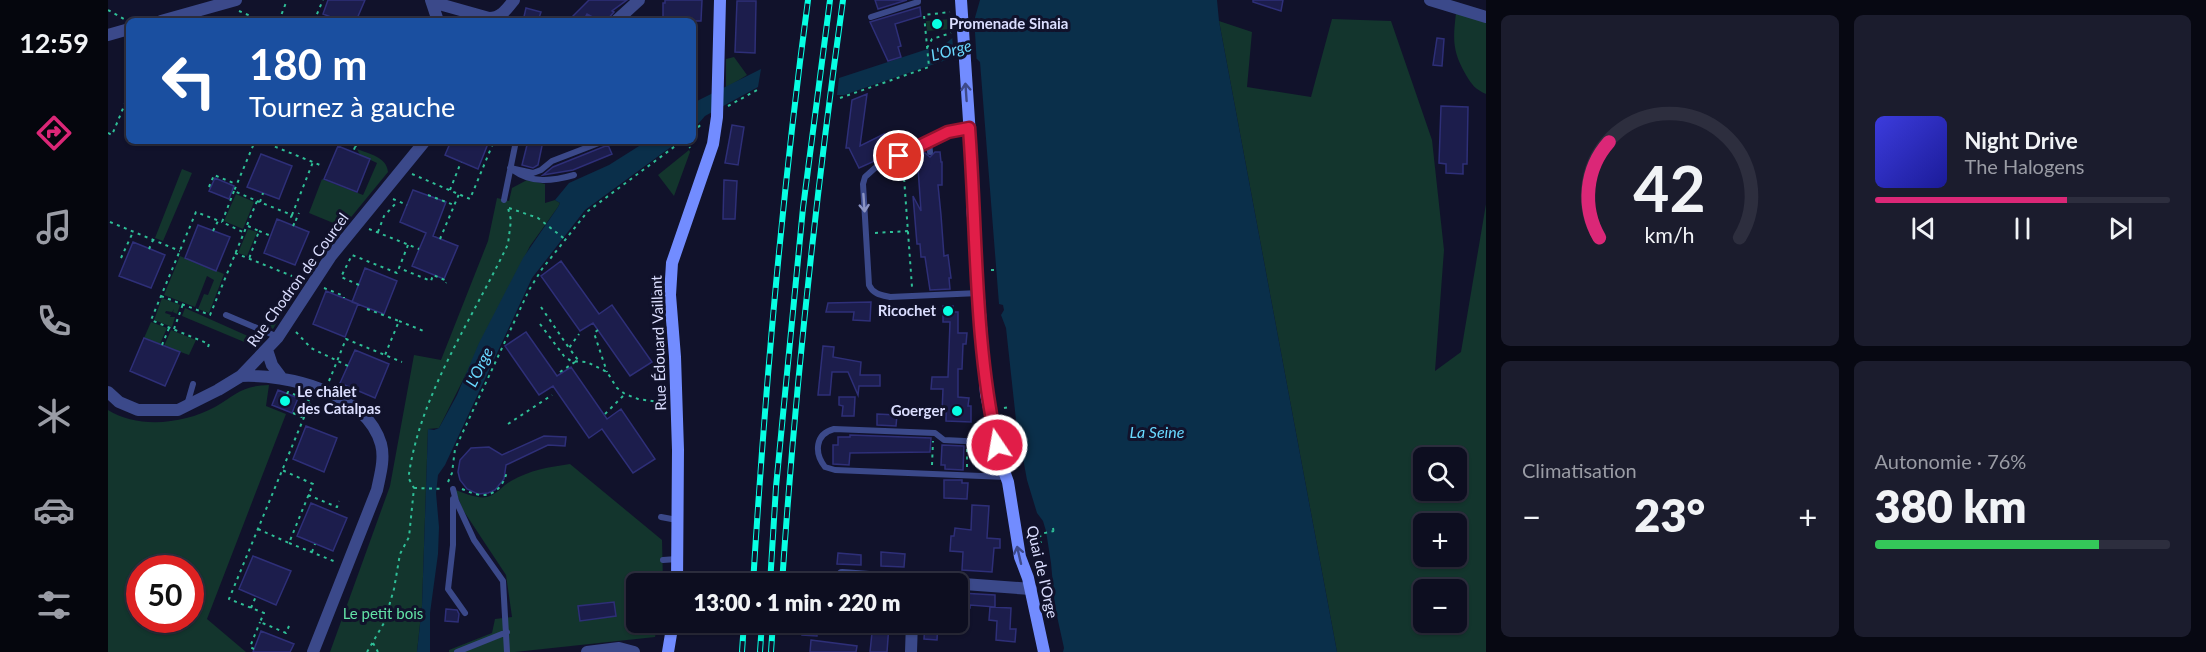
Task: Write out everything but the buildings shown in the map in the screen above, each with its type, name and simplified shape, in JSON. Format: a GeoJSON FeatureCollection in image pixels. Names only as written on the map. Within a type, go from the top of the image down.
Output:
{"type":"FeatureCollection","features":[{"type":"Feature","properties":{"kind":"main road","name":"Rue Édouard Vaillant"},"geometry":{"type":"LineString","coordinates":[[677,573],[678,438],[670,295],[672,263],[713,144],[712,117],[718,79],[720,0]]}},
{"type":"Feature","properties":{"kind":"main road","name":"Quai de l'Orge"},"geometry":{"type":"LineString","coordinates":[[961,6],[986,394],[1015,516],[1014,529],[1020,557],[1031,589],[1044,652]]}},
{"type":"Feature","properties":{"kind":"main road"},"geometry":{"type":"LineString","coordinates":[[668,652],[671,633]]}},
{"type":"Feature","properties":{"kind":"street"},"geometry":{"type":"LineString","coordinates":[[432,1],[496,18],[506,11],[514,0]]}},
{"type":"Feature","properties":{"kind":"street"},"geometry":{"type":"LineString","coordinates":[[619,18],[639,0]]}},
{"type":"Feature","properties":{"kind":"street"},"geometry":{"type":"LineString","coordinates":[[1430,0],[1486,17]]}},
{"type":"Feature","properties":{"kind":"street"},"geometry":{"type":"LineString","coordinates":[[432,1],[437,18]]}},
{"type":"Feature","properties":{"kind":"street"},"geometry":{"type":"LineString","coordinates":[[178,18],[235,8]]}},
{"type":"Feature","properties":{"kind":"street"},"geometry":{"type":"LineString","coordinates":[[108,35],[126,30]]}},
{"type":"Feature","properties":{"kind":"street","name":"Rue Chodron de Courcel"},"geometry":{"type":"LineString","coordinates":[[108,392],[119,402],[138,410],[178,410],[240,376],[278,337],[331,256],[423,144]]}},
{"type":"Feature","properties":{"kind":"street"},"geometry":{"type":"LineString","coordinates":[[267,350],[272,365],[281,377]]}},
{"type":"Feature","properties":{"kind":"street"},"geometry":{"type":"LineString","coordinates":[[240,376],[281,377],[316,388],[354,405],[372,426],[381,445],[382,468],[377,490],[313,652]]}},
{"type":"Feature","properties":{"kind":"street"},"geometry":{"type":"LineString","coordinates":[[968,584],[1031,589]]}},
{"type":"Feature","properties":{"kind":"street"},"geometry":{"type":"LineString","coordinates":[[912,633],[911,652],[922,652]]}},
{"type":"Feature","properties":{"kind":"street"},"geometry":{"type":"LineString","coordinates":[[587,652],[619,648],[634,652]]}},
{"type":"Feature","properties":{"kind":"lane"},"geometry":{"type":"LineString","coordinates":[[872,16],[918,3],[918,0]]}},
{"type":"Feature","properties":{"kind":"lane"},"geometry":{"type":"LineString","coordinates":[[969,128],[948,132],[875,168],[864,181],[869,285],[875,293],[890,297],[979,293]]}},
{"type":"Feature","properties":{"kind":"lane"},"geometry":{"type":"LineString","coordinates":[[929,142],[930,152]]}},
{"type":"Feature","properties":{"kind":"lane"},"geometry":{"type":"LineString","coordinates":[[504,200],[515,144]]}},
{"type":"Feature","properties":{"kind":"lane"},"geometry":{"type":"LineString","coordinates":[[510,168],[533,173],[552,161],[596,144]]}},
{"type":"Feature","properties":{"kind":"lane"},"geometry":{"type":"LineString","coordinates":[[510,168],[523,177],[551,182],[574,175]]}},
{"type":"Feature","properties":{"kind":"lane"},"geometry":{"type":"LineString","coordinates":[[654,295],[670,295]]}},
{"type":"Feature","properties":{"kind":"lane"},"geometry":{"type":"LineString","coordinates":[[226,315],[278,337]]}},
{"type":"Feature","properties":{"kind":"lane"},"geometry":{"type":"LineString","coordinates":[[187,406],[193,384]]}},
{"type":"Feature","properties":{"kind":"lane"},"geometry":{"type":"LineString","coordinates":[[985,442],[944,440],[934,433],[834,429],[828,430],[820,438],[818,455],[825,467],[835,470],[1006,477]]}},
{"type":"Feature","properties":{"kind":"lane"},"geometry":{"type":"LineString","coordinates":[[453,489],[454,534],[448,590],[465,613]]}},
{"type":"Feature","properties":{"kind":"lane"},"geometry":{"type":"LineString","coordinates":[[453,489],[474,540],[503,581],[507,652]]}},
{"type":"Feature","properties":{"kind":"lane"},"geometry":{"type":"LineString","coordinates":[[661,517],[677,520]]}},
{"type":"Feature","properties":{"kind":"lane"},"geometry":{"type":"LineString","coordinates":[[663,560],[678,559]]}},
{"type":"Feature","properties":{"kind":"lane"},"geometry":{"type":"LineString","coordinates":[[457,652],[507,632]]}},
{"type":"Feature","properties":{"kind":"path"},"geometry":{"type":"LineString","coordinates":[[280,18],[287,0]]}},
{"type":"Feature","properties":{"kind":"path"},"geometry":{"type":"LineString","coordinates":[[315,18],[323,0]]}},
{"type":"Feature","properties":{"kind":"path"},"geometry":{"type":"LineString","coordinates":[[840,98],[929,67],[924,15],[961,6]]}},
{"type":"Feature","properties":{"kind":"path"},"geometry":{"type":"LineString","coordinates":[[235,8],[254,18]]}},
{"type":"Feature","properties":{"kind":"path"},"geometry":{"type":"LineString","coordinates":[[108,10],[126,19]]}},
{"type":"Feature","properties":{"kind":"path"},"geometry":{"type":"LineString","coordinates":[[927,48],[932,39],[962,30]]}},
{"type":"Feature","properties":{"kind":"path"},"geometry":{"type":"LineString","coordinates":[[726,107],[757,90]]}},
{"type":"Feature","properties":{"kind":"path"},"geometry":{"type":"LineString","coordinates":[[108,133],[112,135],[126,101]]}},
{"type":"Feature","properties":{"kind":"path"},"geometry":{"type":"LineString","coordinates":[[696,130],[712,117]]}},
{"type":"Feature","properties":{"kind":"path"},"geometry":{"type":"LineString","coordinates":[[222,222],[254,144]]}},
{"type":"Feature","properties":{"kind":"path"},"geometry":{"type":"LineString","coordinates":[[268,144],[320,165]]}},
{"type":"Feature","properties":{"kind":"path"},"geometry":{"type":"LineString","coordinates":[[348,144],[355,147]]}},
{"type":"Feature","properties":{"kind":"path"},"geometry":{"type":"LineString","coordinates":[[353,152],[358,144]]}},
{"type":"Feature","properties":{"kind":"path"},"geometry":{"type":"LineString","coordinates":[[401,170],[470,199],[493,144]]}},
{"type":"Feature","properties":{"kind":"path"},"geometry":{"type":"LineString","coordinates":[[414,488],[441,489],[452,474],[455,449],[529,290],[542,269],[588,212],[680,144]]}},
{"type":"Feature","properties":{"kind":"path"},"geometry":{"type":"LineString","coordinates":[[687,144],[690,148]]}},
{"type":"Feature","properties":{"kind":"path"},"geometry":{"type":"LineString","coordinates":[[291,215],[313,162]]}},
{"type":"Feature","properties":{"kind":"path"},"geometry":{"type":"LineString","coordinates":[[450,190],[461,162]]}},
{"type":"Feature","properties":{"kind":"path"},"geometry":{"type":"LineString","coordinates":[[904,166],[912,283]]}},
{"type":"Feature","properties":{"kind":"path"},"geometry":{"type":"LineString","coordinates":[[209,187],[214,175],[237,185]]}},
{"type":"Feature","properties":{"kind":"path"},"geometry":{"type":"LineString","coordinates":[[234,191],[291,215],[296,220]]}},
{"type":"Feature","properties":{"kind":"path"},"geometry":{"type":"LineString","coordinates":[[161,296],[210,315],[244,232],[263,193]]}},
{"type":"Feature","properties":{"kind":"path"},"geometry":{"type":"LineString","coordinates":[[440,238],[459,194]]}},
{"type":"Feature","properties":{"kind":"path"},"geometry":{"type":"LineString","coordinates":[[428,195],[454,205]]}},
{"type":"Feature","properties":{"kind":"path"},"geometry":{"type":"LineString","coordinates":[[392,198],[407,206]]}},
{"type":"Feature","properties":{"kind":"path"},"geometry":{"type":"LineString","coordinates":[[367,652],[384,623],[394,589],[399,554],[409,537],[414,488],[409,474],[419,429],[438,382],[508,244],[511,220],[504,200]]}},
{"type":"Feature","properties":{"kind":"path"},"geometry":{"type":"LineString","coordinates":[[378,232],[384,216],[397,202]]}},
{"type":"Feature","properties":{"kind":"path"},"geometry":{"type":"LineString","coordinates":[[508,208],[538,218],[566,240]]}},
{"type":"Feature","properties":{"kind":"path"},"geometry":{"type":"LineString","coordinates":[[208,347],[209,344],[151,320],[196,212],[244,232]]}},
{"type":"Feature","properties":{"kind":"path"},"geometry":{"type":"LineString","coordinates":[[293,226],[299,213]]}},
{"type":"Feature","properties":{"kind":"path"},"geometry":{"type":"LineString","coordinates":[[213,231],[218,221]]}},
{"type":"Feature","properties":{"kind":"path"},"geometry":{"type":"LineString","coordinates":[[110,222],[180,251]]}},
{"type":"Feature","properties":{"kind":"path"},"geometry":{"type":"LineString","coordinates":[[359,222],[419,249]]}},
{"type":"Feature","properties":{"kind":"path"},"geometry":{"type":"LineString","coordinates":[[247,226],[270,236]]}},
{"type":"Feature","properties":{"kind":"path"},"geometry":{"type":"LineString","coordinates":[[249,258],[260,231]]}},
{"type":"Feature","properties":{"kind":"path"},"geometry":{"type":"LineString","coordinates":[[882,232],[908,231]]}},
{"type":"Feature","properties":{"kind":"path"},"geometry":{"type":"LineString","coordinates":[[121,258],[133,232]]}},
{"type":"Feature","properties":{"kind":"path"},"geometry":{"type":"LineString","coordinates":[[149,249],[153,240]]}},
{"type":"Feature","properties":{"kind":"path"},"geometry":{"type":"LineString","coordinates":[[359,285],[341,277],[352,255],[397,273],[408,245]]}},
{"type":"Feature","properties":{"kind":"path"},"geometry":{"type":"LineString","coordinates":[[235,253],[292,276]]}},
{"type":"Feature","properties":{"kind":"path"},"geometry":{"type":"LineString","coordinates":[[399,268],[431,281],[433,275],[447,280],[446,283]]}},
{"type":"Feature","properties":{"kind":"path"},"geometry":{"type":"LineString","coordinates":[[991,270],[997,270]]}},
{"type":"Feature","properties":{"kind":"path"},"geometry":{"type":"LineString","coordinates":[[313,283],[344,296],[344,298]]}},
{"type":"Feature","properties":{"kind":"path"},"geometry":{"type":"LineString","coordinates":[[174,329],[183,304]]}},
{"type":"Feature","properties":{"kind":"path"},"geometry":{"type":"LineString","coordinates":[[541,307],[578,360]]}},
{"type":"Feature","properties":{"kind":"path"},"geometry":{"type":"LineString","coordinates":[[367,309],[426,332]]}},
{"type":"Feature","properties":{"kind":"path"},"geometry":{"type":"LineString","coordinates":[[385,355],[399,321]]}},
{"type":"Feature","properties":{"kind":"path"},"geometry":{"type":"LineString","coordinates":[[287,322],[311,348],[348,366]]}},
{"type":"Feature","properties":{"kind":"path"},"geometry":{"type":"LineString","coordinates":[[540,324],[564,356],[571,361],[587,362],[607,372]]}},
{"type":"Feature","properties":{"kind":"path"},"geometry":{"type":"LineString","coordinates":[[162,345],[170,328]]}},
{"type":"Feature","properties":{"kind":"path"},"geometry":{"type":"LineString","coordinates":[[598,330],[594,333],[607,372],[617,388],[638,399],[657,403]]}},
{"type":"Feature","properties":{"kind":"path"},"geometry":{"type":"LineString","coordinates":[[569,348],[579,334]]}},
{"type":"Feature","properties":{"kind":"path"},"geometry":{"type":"LineString","coordinates":[[330,379],[346,339],[402,362]]}},
{"type":"Feature","properties":{"kind":"path"},"geometry":{"type":"LineString","coordinates":[[560,372],[578,360]]}},
{"type":"Feature","properties":{"kind":"path"},"geometry":{"type":"LineString","coordinates":[[254,649],[250,647],[264,613],[229,599],[316,388]]}},
{"type":"Feature","properties":{"kind":"path"},"geometry":{"type":"LineString","coordinates":[[287,394],[288,392],[311,402]]}},
{"type":"Feature","properties":{"kind":"path"},"geometry":{"type":"LineString","coordinates":[[605,414],[625,394]]}},
{"type":"Feature","properties":{"kind":"path"},"geometry":{"type":"LineString","coordinates":[[508,424],[552,395]]}},
{"type":"Feature","properties":{"kind":"path"},"geometry":{"type":"LineString","coordinates":[[1004,408],[1009,407]]}},
{"type":"Feature","properties":{"kind":"path"},"geometry":{"type":"LineString","coordinates":[[293,413],[304,418]]}},
{"type":"Feature","properties":{"kind":"path"},"geometry":{"type":"LineString","coordinates":[[932,468],[934,433]]}},
{"type":"Feature","properties":{"kind":"path"},"geometry":{"type":"LineString","coordinates":[[295,441],[299,443]]}},
{"type":"Feature","properties":{"kind":"path"},"geometry":{"type":"LineString","coordinates":[[966,476],[968,441]]}},
{"type":"Feature","properties":{"kind":"path"},"geometry":{"type":"LineString","coordinates":[[282,470],[313,484],[289,543]]}},
{"type":"Feature","properties":{"kind":"path"},"geometry":{"type":"LineString","coordinates":[[453,489],[487,495],[501,486],[506,478],[507,470]]}},
{"type":"Feature","properties":{"kind":"path"},"geometry":{"type":"LineString","coordinates":[[308,495],[337,507],[339,501]]}},
{"type":"Feature","properties":{"kind":"path"},"geometry":{"type":"LineString","coordinates":[[299,518],[304,520]]}},
{"type":"Feature","properties":{"kind":"path"},"geometry":{"type":"LineString","coordinates":[[258,530],[317,556],[347,566]]}},
{"type":"Feature","properties":{"kind":"path"},"geometry":{"type":"LineString","coordinates":[[1031,544],[1041,542],[1040,534],[1054,531]]}},
{"type":"Feature","properties":{"kind":"path"},"geometry":{"type":"LineString","coordinates":[[312,552],[315,544]]}},
{"type":"Feature","properties":{"kind":"path"},"geometry":{"type":"LineString","coordinates":[[241,570],[246,572]]}},
{"type":"Feature","properties":{"kind":"path"},"geometry":{"type":"LineString","coordinates":[[251,608],[256,596]]}},
{"type":"Feature","properties":{"kind":"path"},"geometry":{"type":"LineString","coordinates":[[260,622],[286,633],[289,626]]}},
{"type":"Feature","properties":{"kind":"path"},"geometry":{"type":"LineString","coordinates":[[373,643],[378,652]]}},
{"type":"Feature","properties":{"kind":"green space"},"geometry":{"type":"Polygon","coordinates":[[[1456,13],[1486,22],[1486,94],[1472,84],[1458,59],[1454,38],[1456,13]]]}},
{"type":"Feature","properties":{"kind":"green space"},"geometry":{"type":"Polygon","coordinates":[[[951,19],[952,29],[927,31],[926,21],[951,19]]]}},
{"type":"Feature","properties":{"kind":"green space"},"geometry":{"type":"Polygon","coordinates":[[[1332,19],[1391,21],[1432,140],[1444,250],[1435,371],[1461,352],[1486,204],[1486,652],[1337,652],[1219,21],[1252,32],[1247,87],[1311,97],[1332,19]]]}},
{"type":"Feature","properties":{"kind":"green space"},"geometry":{"type":"Polygon","coordinates":[[[734,57],[747,75],[726,88],[726,59],[734,57]]]}},
{"type":"Feature","properties":{"kind":"green space"},"geometry":{"type":"Polygon","coordinates":[[[357,149],[381,159],[388,172],[343,227],[309,213],[322,179],[363,195],[377,163],[360,155],[357,149]]]}},
{"type":"Feature","properties":{"kind":"green space"},"geometry":{"type":"Polygon","coordinates":[[[689,150],[690,152],[674,196],[658,175],[689,150]]]}},
{"type":"Feature","properties":{"kind":"green space"},"geometry":{"type":"Polygon","coordinates":[[[182,169],[192,173],[163,241],[155,238],[182,169]]]}},
{"type":"Feature","properties":{"kind":"green space","name":"Le petit bois"},"geometry":{"type":"Polygon","coordinates":[[[527,180],[545,184],[545,203],[555,200],[560,203],[530,246],[439,428],[428,429],[422,606],[417,652],[330,652],[390,486],[414,355],[441,360],[488,241],[497,198],[509,201],[512,188],[527,180]]]}},
{"type":"Feature","properties":{"kind":"green space"},"geometry":{"type":"Polygon","coordinates":[[[236,194],[254,202],[243,229],[224,221],[236,194]]]}},
{"type":"Feature","properties":{"kind":"green space"},"geometry":{"type":"Polygon","coordinates":[[[248,229],[257,232],[247,256],[238,253],[248,229]]]}},
{"type":"Feature","properties":{"kind":"green space"},"geometry":{"type":"Polygon","coordinates":[[[180,256],[224,274],[209,313],[198,309],[204,294],[208,295],[214,280],[207,276],[195,307],[164,295],[180,256]]]}},
{"type":"Feature","properties":{"kind":"green space"},"geometry":{"type":"Polygon","coordinates":[[[288,286],[298,289],[273,329],[265,325],[265,319],[273,322],[288,286]]]}},
{"type":"Feature","properties":{"kind":"green space"},"geometry":{"type":"Polygon","coordinates":[[[162,298],[180,305],[177,314],[173,312],[174,309],[172,312],[166,311],[165,313],[171,315],[170,317],[175,317],[172,327],[154,320],[162,298]]]}},
{"type":"Feature","properties":{"kind":"green space"},"geometry":{"type":"Polygon","coordinates":[[[185,308],[250,337],[249,344],[182,316],[185,308]]]}},
{"type":"Feature","properties":{"kind":"green space"},"geometry":{"type":"Polygon","coordinates":[[[151,322],[167,328],[160,344],[144,338],[151,322]]]}},
{"type":"Feature","properties":{"kind":"green space"},"geometry":{"type":"Polygon","coordinates":[[[171,330],[196,340],[189,355],[164,346],[171,330]]]}},
{"type":"Feature","properties":{"kind":"green space"},"geometry":{"type":"Polygon","coordinates":[[[269,385],[266,406],[286,414],[207,619],[246,652],[108,652],[108,410],[133,420],[161,422],[175,420],[203,413],[252,387],[269,385]]]}},
{"type":"Feature","properties":{"kind":"green space"},"geometry":{"type":"Polygon","coordinates":[[[570,464],[662,540],[663,573],[626,573],[626,633],[656,633],[655,637],[515,652],[449,652],[449,650],[492,633],[495,619],[512,617],[506,575],[463,510],[455,490],[487,497],[525,474],[570,464]]]}},
{"type":"Feature","properties":{"kind":"water","name":"La Seine"},"geometry":{"type":"Polygon","coordinates":[[[980,0],[1217,0],[1219,21],[1337,652],[1063,652],[1046,531],[1037,513],[1027,480],[1016,420],[1006,328],[1001,315],[1004,310],[1003,305],[999,304],[980,62],[977,59],[952,58],[844,95],[837,95],[839,78],[946,43],[974,21],[980,0]]]}},
{"type":"Feature","properties":{"kind":"water"},"geometry":{"type":"Polygon","coordinates":[[[761,69],[758,87],[705,116],[696,126],[696,102],[761,69]]]}},
{"type":"Feature","properties":{"kind":"water","name":"L'Orge"},"geometry":{"type":"Polygon","coordinates":[[[642,144],[675,144],[585,210],[532,278],[445,465],[438,475],[436,493],[439,527],[438,554],[430,613],[430,652],[417,652],[422,606],[428,429],[439,428],[523,258],[558,207],[560,203],[555,200],[569,183],[609,165],[642,144]]]}},
{"type":"Feature","properties":{"kind":"pier"},"geometry":{"type":"Polygon","coordinates":[[[973,15],[977,66],[976,62],[954,61],[952,34],[973,15]]]}},
{"type":"Feature","properties":{"kind":"railway"},"geometry":{"type":"LineString","coordinates":[[754,573],[775,291],[808,0]]}},
{"type":"Feature","properties":{"kind":"railway"},"geometry":{"type":"LineString","coordinates":[[771,573],[776,487],[803,208],[830,0]]}},
{"type":"Feature","properties":{"kind":"railway"},"geometry":{"type":"LineString","coordinates":[[783,573],[807,291],[843,0]]}},
{"type":"Feature","properties":{"kind":"railway"},"geometry":{"type":"LineString","coordinates":[[742,652],[743,633]]}},
{"type":"Feature","properties":{"kind":"railway"},"geometry":{"type":"LineString","coordinates":[[760,652],[761,633]]}},
{"type":"Feature","properties":{"kind":"railway"},"geometry":{"type":"LineString","coordinates":[[771,652],[772,633]]}},
{"type":"Feature","properties":{"kind":"place","name":"Promenade Sinaia"},"geometry":{"type":"Point","coordinates":[937,24]}},
{"type":"Feature","properties":{"kind":"place","name":"Ricochet"},"geometry":{"type":"Point","coordinates":[948,311]}},
{"type":"Feature","properties":{"kind":"place","name":"Le châlet des Catalpas"},"geometry":{"type":"Point","coordinates":[285,401]}},
{"type":"Feature","properties":{"kind":"place","name":"Goerger"},"geometry":{"type":"Point","coordinates":[957,411]}},
{"type":"Feature","properties":{"kind":"route"},"geometry":{"type":"LineString","coordinates":[[899,156],[948,132],[969,128],[973,181],[972,204],[986,394],[997,445]]}}]}
